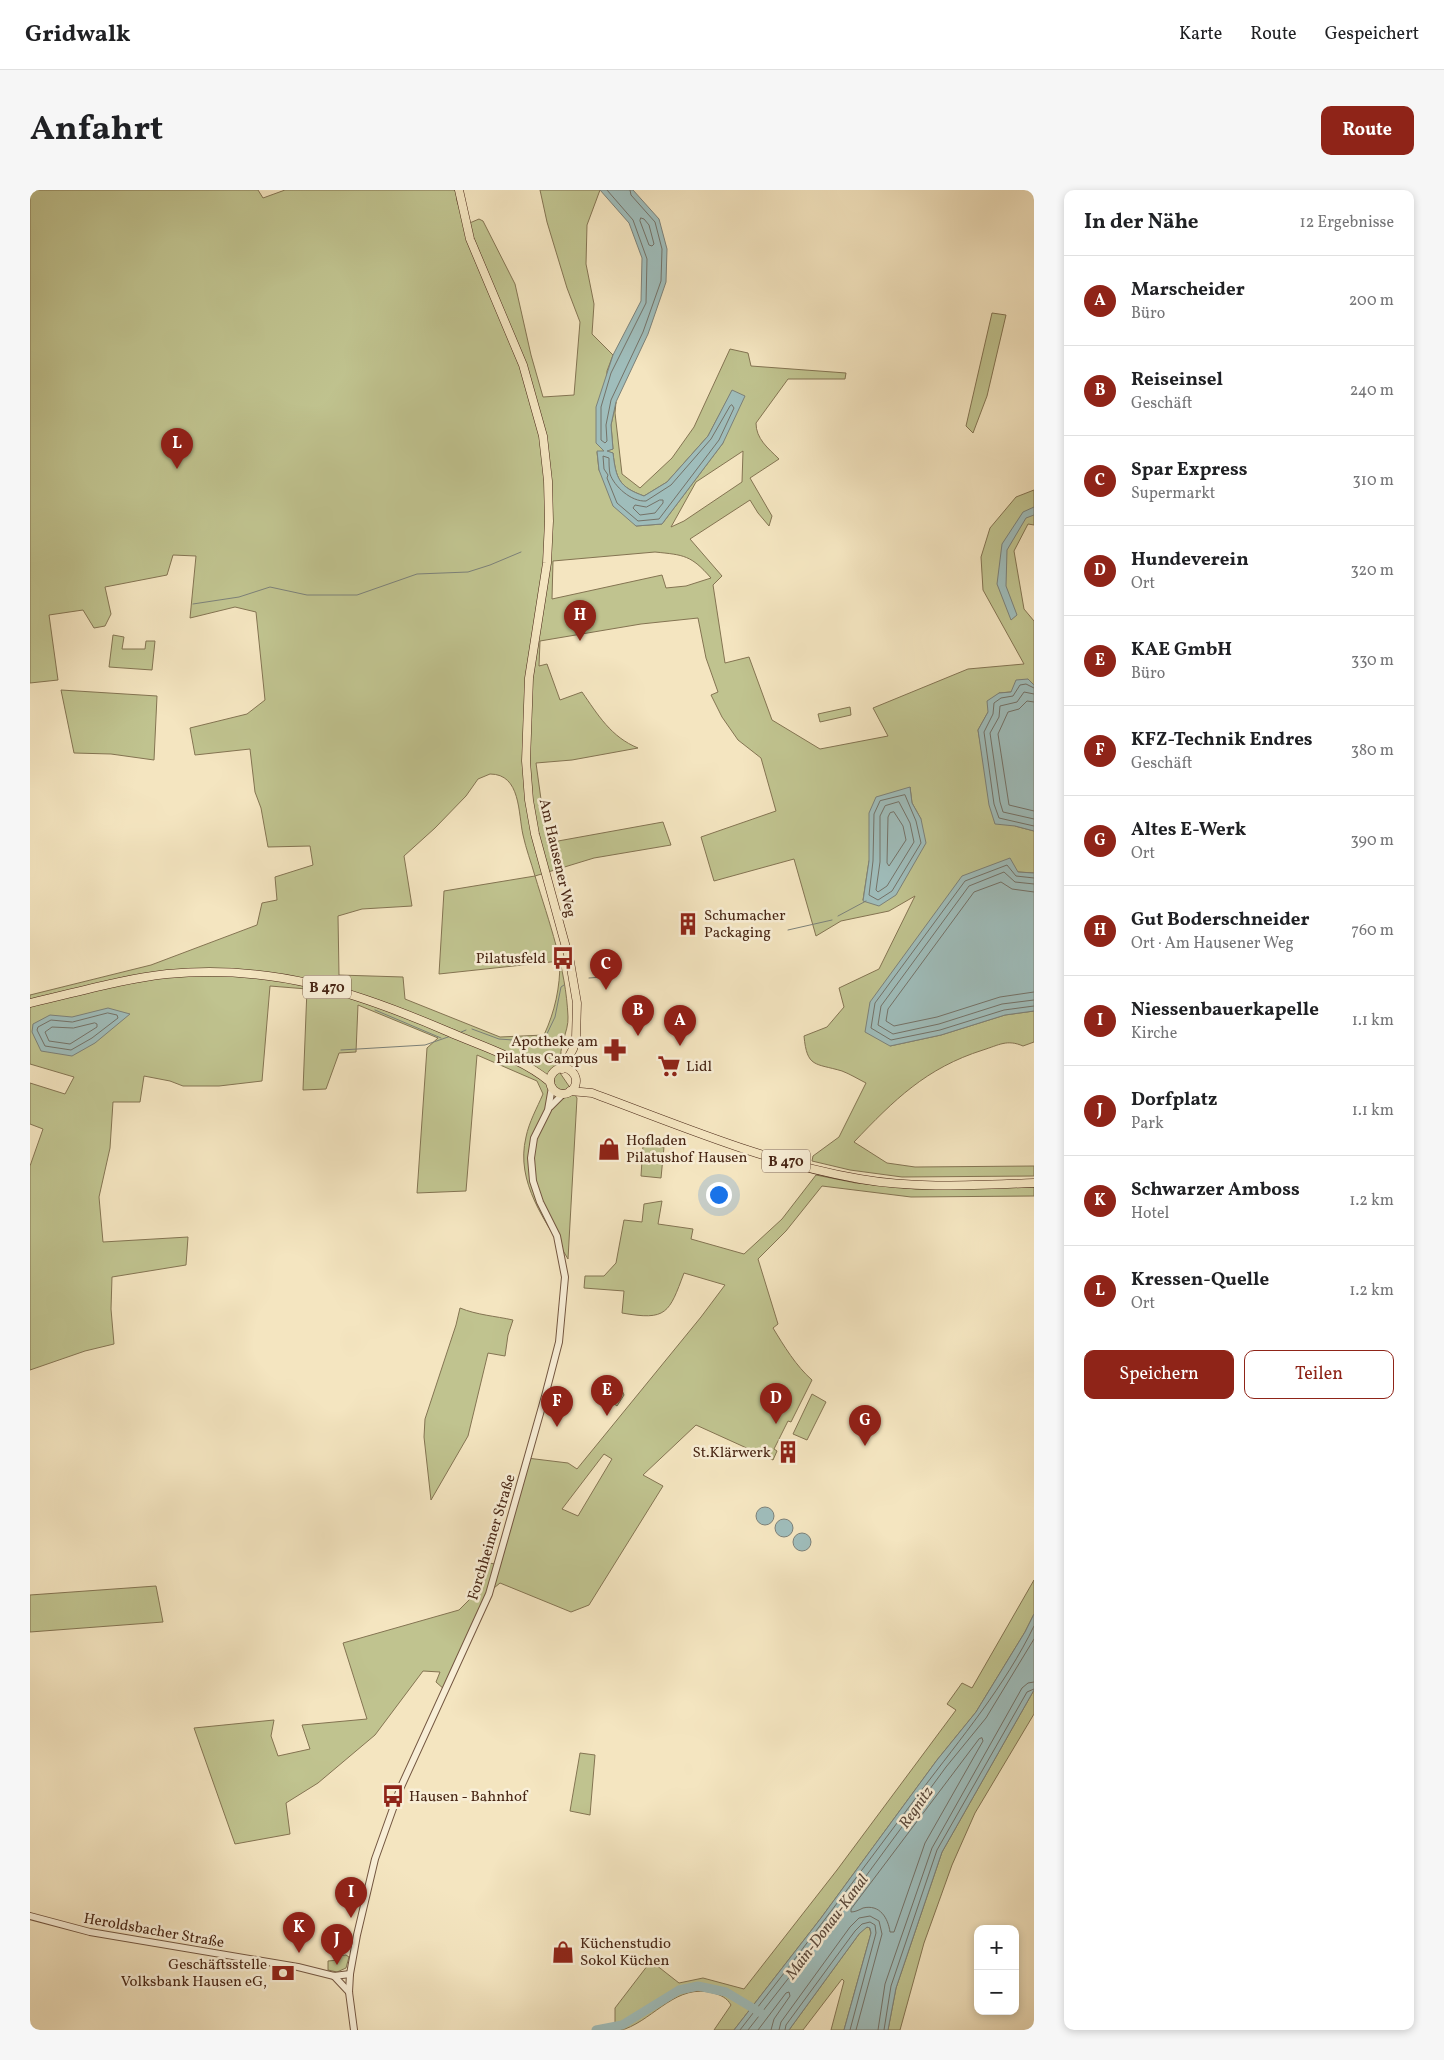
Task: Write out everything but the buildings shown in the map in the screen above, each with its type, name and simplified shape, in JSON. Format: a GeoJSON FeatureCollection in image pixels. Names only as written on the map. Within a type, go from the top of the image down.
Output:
{"type":"FeatureCollection","features":[{"type":"Feature","properties":{"kind":"main road","name":"Am Hausener Weg"},"geometry":{"type":"LineString","coordinates":[[458,190],[470,239],[523,365],[543,436],[548,481],[547,563],[529,686],[526,761],[529,800],[535,834],[573,973],[577,1002],[577,1027],[573,1049]]}},
{"type":"Feature","properties":{"kind":"main road","name":"B 470"},"geometry":{"type":"LineString","coordinates":[[30,1003],[166,974],[235,972],[288,977],[349,992],[400,1011],[530,1068],[551,1085]]}},
{"type":"Feature","properties":{"kind":"main road"},"geometry":{"type":"LineString","coordinates":[[573,1049],[572,1072],[575,1081],[566,1093],[558,1093],[551,1085],[558,1070],[573,1049]]}},
{"type":"Feature","properties":{"kind":"main road","name":"B 470"},"geometry":{"type":"LineString","coordinates":[[530,1068],[558,1070]]}},
{"type":"Feature","properties":{"kind":"main road"},"geometry":{"type":"LineString","coordinates":[[558,1070],[572,1072]]}},
{"type":"Feature","properties":{"kind":"main road","name":"B 470"},"geometry":{"type":"LineString","coordinates":[[575,1081],[592,1093],[674,1125],[789,1162],[842,1176],[918,1185],[1034,1183]]}},
{"type":"Feature","properties":{"kind":"main road","name":"B 470"},"geometry":{"type":"LineString","coordinates":[[566,1093],[592,1093]]}},
{"type":"Feature","properties":{"kind":"street"},"geometry":{"type":"LineString","coordinates":[[548,1110],[551,1085]]}},
{"type":"Feature","properties":{"kind":"street"},"geometry":{"type":"LineString","coordinates":[[548,1110],[566,1093]]}},
{"type":"Feature","properties":{"kind":"street","name":"Forchheimer Straße"},"geometry":{"type":"LineString","coordinates":[[354,2030],[349,1992],[350,1974],[357,1935],[382,1838],[404,1781],[489,1594],[553,1370],[562,1324],[565,1277],[557,1236],[540,1202],[533,1181],[531,1158],[534,1138],[548,1110]]}},
{"type":"Feature","properties":{"kind":"street","name":"Heroldsbacher Straße"},"geometry":{"type":"LineString","coordinates":[[30,1916],[90,1932],[298,1967],[334,1976],[350,1974]]}},
{"type":"Feature","properties":{"kind":"street"},"geometry":{"type":"LineString","coordinates":[[334,1976],[349,1992]]}},
{"type":"Feature","properties":{"kind":"green space"},"geometry":{"type":"Polygon","coordinates":[[[30,190],[258,190],[263,198],[285,190],[456,190],[457,201],[465,225],[479,219],[483,221],[515,284],[531,355],[543,397],[574,395],[580,322],[567,288],[547,222],[540,190],[600,190],[587,225],[586,264],[594,304],[592,334],[613,355],[607,371],[605,451],[613,449],[611,425],[616,402],[615,413],[622,474],[640,488],[672,458],[694,427],[730,349],[748,353],[751,366],[846,373],[845,379],[788,379],[756,423],[760,439],[779,459],[750,478],[772,516],[769,526],[750,500],[690,539],[722,576],[713,585],[725,663],[749,657],[772,720],[820,749],[888,736],[873,708],[968,669],[1024,664],[983,590],[981,557],[990,528],[1016,497],[1034,490],[1034,525],[1028,524],[1014,551],[1024,609],[1034,621],[1034,685],[1028,679],[1011,692],[999,693],[978,730],[984,765],[1015,826],[1034,831],[1034,873],[1018,872],[890,1046],[941,1035],[1005,1015],[1034,1011],[1034,1042],[1023,1046],[1012,1043],[998,1045],[963,1057],[944,1066],[897,1099],[854,1142],[887,1163],[915,1167],[1034,1166],[1034,1176],[902,1177],[850,1170],[812,1161],[813,1156],[839,1137],[866,1083],[842,1071],[819,1065],[810,1059],[807,1054],[804,1036],[827,1027],[844,1007],[839,988],[879,969],[915,896],[889,911],[841,921],[816,936],[794,859],[714,881],[701,837],[776,811],[761,758],[738,740],[722,717],[711,695],[718,692],[706,658],[698,618],[641,624],[540,641],[539,666],[547,664],[560,700],[582,692],[613,732],[638,748],[572,760],[536,763],[547,843],[663,822],[671,845],[594,858],[535,876],[524,840],[519,806],[513,788],[508,780],[490,774],[478,779],[466,796],[404,856],[412,906],[362,909],[338,916],[339,975],[403,977],[405,999],[500,1037],[544,1035],[556,999],[560,961],[567,999],[568,1022],[561,1051],[562,1062],[556,1067],[577,1098],[568,1259],[542,1216],[529,1186],[525,1170],[526,1137],[531,1120],[543,1094],[537,1081],[477,1055],[466,1191],[417,1193],[427,1048],[438,1038],[358,1005],[356,1052],[339,1053],[326,1089],[303,1090],[307,989],[270,986],[262,1081],[219,1086],[183,1086],[170,1081],[144,1076],[140,1102],[113,1102],[110,1148],[99,1197],[103,1242],[188,1237],[186,1265],[112,1277],[111,1309],[114,1344],[85,1351],[30,1370],[30,1166],[43,1129],[30,1124],[30,1083],[65,1094],[74,1077],[30,1064],[30,995],[151,965],[257,925],[262,903],[277,900],[275,877],[313,865],[310,846],[268,847],[261,808],[255,792],[250,749],[195,755],[190,728],[247,714],[265,700],[256,612],[235,607],[190,618],[196,556],[173,555],[167,575],[105,587],[111,614],[105,626],[94,628],[83,610],[49,615],[58,680],[30,683],[30,190]],[[732,391],[708,436],[667,482],[644,496],[629,489],[620,481],[613,453],[597,452],[599,470],[636,526],[662,524],[723,443],[732,391]],[[743,451],[696,482],[671,527],[684,521],[742,482],[743,451]],[[655,552],[553,561],[552,599],[662,575],[666,588],[686,586],[711,578],[692,560],[680,555],[665,553],[655,552]],[[910,787],[869,861],[863,900],[921,819],[912,803],[910,787]]]}},
{"type":"Feature","properties":{"kind":"green space"},"geometry":{"type":"Polygon","coordinates":[[[992,313],[1006,315],[987,396],[973,433],[966,426],[992,313]]]}},
{"type":"Feature","properties":{"kind":"green space"},"geometry":{"type":"Polygon","coordinates":[[[113,635],[124,637],[122,649],[145,649],[146,641],[155,641],[152,670],[109,667],[113,635]]]}},
{"type":"Feature","properties":{"kind":"green space"},"geometry":{"type":"Polygon","coordinates":[[[61,690],[157,696],[154,760],[111,754],[74,753],[61,690]]]}},
{"type":"Feature","properties":{"kind":"green space"},"geometry":{"type":"Polygon","coordinates":[[[850,707],[851,715],[820,722],[818,714],[850,707]]]}},
{"type":"Feature","properties":{"kind":"green space"},"geometry":{"type":"Polygon","coordinates":[[[535,876],[560,961],[439,974],[444,891],[535,876]]]}},
{"type":"Feature","properties":{"kind":"green space"},"geometry":{"type":"Polygon","coordinates":[[[643,1145],[664,1147],[661,1178],[641,1176],[643,1145]]]}},
{"type":"Feature","properties":{"kind":"green space"},"geometry":{"type":"Polygon","coordinates":[[[816,1175],[856,1183],[916,1189],[1034,1187],[1034,1196],[911,1197],[822,1186],[786,1231],[758,1259],[778,1324],[773,1328],[786,1349],[812,1380],[791,1422],[788,1421],[774,1449],[777,1451],[773,1460],[696,1425],[643,1475],[663,1486],[589,1605],[571,1612],[500,1583],[488,1593],[445,1690],[436,1682],[440,1672],[423,1671],[375,1735],[318,1783],[286,1803],[290,1834],[235,1844],[194,1728],[274,1720],[271,1736],[278,1756],[310,1749],[302,1725],[367,1719],[343,1643],[459,1610],[478,1591],[489,1563],[495,1564],[527,1458],[568,1463],[577,1469],[725,1285],[684,1273],[670,1305],[664,1311],[649,1316],[622,1313],[624,1291],[584,1288],[585,1276],[604,1276],[616,1263],[624,1220],[642,1222],[644,1204],[662,1201],[658,1224],[693,1229],[691,1239],[744,1254],[782,1219],[816,1175]],[[604,1454],[562,1509],[578,1516],[612,1459],[604,1454]]]}},
{"type":"Feature","properties":{"kind":"green space"},"geometry":{"type":"Polygon","coordinates":[[[460,1308],[479,1314],[513,1320],[508,1335],[505,1356],[488,1353],[468,1436],[431,1500],[424,1437],[425,1419],[460,1308]]]}},
{"type":"Feature","properties":{"kind":"green space"},"geometry":{"type":"Polygon","coordinates":[[[603,1379],[610,1385],[613,1392],[621,1388],[624,1395],[617,1406],[597,1391],[603,1379]]]}},
{"type":"Feature","properties":{"kind":"green space"},"geometry":{"type":"Polygon","coordinates":[[[812,1394],[826,1402],[807,1440],[793,1434],[812,1394]]]}},
{"type":"Feature","properties":{"kind":"green space"},"geometry":{"type":"Polygon","coordinates":[[[1034,1580],[1034,1614],[976,1712],[937,1760],[821,1918],[734,2030],[714,2030],[731,2005],[728,2000],[713,1993],[700,1991],[677,1997],[636,2024],[625,2029],[605,2030],[615,2026],[615,2008],[651,1961],[679,1983],[703,1978],[744,1989],[837,1870],[956,1710],[947,1704],[962,1683],[972,1688],[1034,1580]]]}},
{"type":"Feature","properties":{"kind":"green space"},"geometry":{"type":"Polygon","coordinates":[[[156,1586],[163,1622],[30,1632],[30,1595],[156,1586]]]}},
{"type":"Feature","properties":{"kind":"green space"},"geometry":{"type":"Polygon","coordinates":[[[1034,1690],[1034,1714],[975,1813],[952,1865],[924,1943],[900,2030],[888,2030],[896,1988],[942,1852],[1034,1690]]]}},
{"type":"Feature","properties":{"kind":"green space"},"geometry":{"type":"Polygon","coordinates":[[[580,1753],[595,1755],[590,1815],[570,1811],[580,1753]]]}},
{"type":"Feature","properties":{"kind":"green space"},"geometry":{"type":"Polygon","coordinates":[[[869,1927],[871,1933],[844,2030],[831,2030],[844,1981],[842,1979],[803,2030],[789,2030],[859,1934],[869,1927]]]}},
{"type":"Feature","properties":{"kind":"green space"},"geometry":{"type":"Polygon","coordinates":[[[346,1955],[349,1957],[346,1968],[337,1972],[328,1970],[328,1961],[338,1960],[338,1956],[346,1955]]]}},
{"type":"Feature","properties":{"kind":"water"},"geometry":{"type":"Polygon","coordinates":[[[600,190],[633,190],[659,219],[667,249],[666,282],[648,334],[616,402],[611,425],[613,449],[607,451],[613,453],[620,481],[629,489],[644,496],[667,482],[708,436],[732,390],[745,396],[723,443],[662,524],[636,526],[613,506],[599,470],[597,451],[604,451],[596,443],[596,407],[613,355],[641,301],[642,258],[629,223],[600,190]]]}},
{"type":"Feature","properties":{"kind":"water"},"geometry":{"type":"Polygon","coordinates":[[[1034,507],[1034,515],[1026,518],[1007,550],[1006,586],[1017,615],[1011,620],[997,584],[1002,544],[1023,512],[1034,507]]]}},
{"type":"Feature","properties":{"kind":"water"},"geometry":{"type":"Polygon","coordinates":[[[1028,679],[1034,685],[1034,831],[1015,826],[995,824],[989,805],[978,730],[988,712],[987,701],[999,693],[1011,692],[1016,680],[1028,679]]]}},
{"type":"Feature","properties":{"kind":"water"},"geometry":{"type":"Polygon","coordinates":[[[910,787],[912,803],[921,819],[926,843],[896,895],[879,906],[863,901],[869,861],[869,813],[876,797],[910,787]]]}},
{"type":"Feature","properties":{"kind":"water"},"geometry":{"type":"Polygon","coordinates":[[[1010,858],[1018,872],[1034,873],[1034,1011],[1005,1015],[941,1035],[890,1046],[865,1032],[870,1002],[962,876],[1010,858]]]}},
{"type":"Feature","properties":{"kind":"water"},"geometry":{"type":"Polygon","coordinates":[[[108,1008],[130,1014],[95,1043],[72,1056],[41,1051],[32,1032],[33,1024],[50,1015],[72,1017],[108,1008]]]}},
{"type":"Feature","properties":{"kind":"water"},"geometry":{"type":"Polygon","coordinates":[[[761,1507],[769,1507],[774,1512],[772,1523],[761,1525],[756,1520],[756,1512],[761,1507]]]}},
{"type":"Feature","properties":{"kind":"water"},"geometry":{"type":"Polygon","coordinates":[[[780,1519],[788,1519],[793,1524],[791,1535],[780,1537],[775,1532],[775,1524],[780,1519]]]}},
{"type":"Feature","properties":{"kind":"water"},"geometry":{"type":"Polygon","coordinates":[[[802,1533],[808,1536],[811,1542],[808,1548],[802,1551],[796,1548],[793,1542],[796,1536],[802,1533]]]}},
{"type":"Feature","properties":{"kind":"water"},"geometry":{"type":"Polygon","coordinates":[[[1034,1614],[1034,1690],[942,1852],[896,1988],[888,2030],[844,2030],[871,1933],[870,1928],[867,1927],[859,1934],[789,2030],[734,2030],[821,1918],[937,1760],[976,1712],[1034,1614]]]}},
{"type":"Feature","properties":{"kind":"waterway"},"geometry":{"type":"LineString","coordinates":[[193,604],[239,597],[270,587],[307,595],[357,595],[417,574],[468,572],[521,552]]}},
{"type":"Feature","properties":{"kind":"waterway"},"geometry":{"type":"LineString","coordinates":[[838,916],[866,901]]}},
{"type":"Feature","properties":{"kind":"waterway"},"geometry":{"type":"LineString","coordinates":[[788,930],[832,920]]}},
{"type":"Feature","properties":{"kind":"waterway"},"geometry":{"type":"LineString","coordinates":[[589,978],[616,976]]}},
{"type":"Feature","properties":{"kind":"waterway"},"geometry":{"type":"LineString","coordinates":[[472,1029],[499,1039],[545,1038],[555,1017],[561,987],[564,985]]}},
{"type":"Feature","properties":{"kind":"waterway"},"geometry":{"type":"LineString","coordinates":[[375,1010],[441,1038]]}},
{"type":"Feature","properties":{"kind":"waterway"},"geometry":{"type":"LineString","coordinates":[[459,1033],[466,1030]]}},
{"type":"Feature","properties":{"kind":"waterway"},"geometry":{"type":"LineString","coordinates":[[341,1050],[425,1045],[451,1036]]}},
{"type":"Feature","properties":{"kind":"waterway"},"geometry":{"type":"LineString","coordinates":[[596,2030],[622,2025],[679,1990],[698,1986],[726,1992],[761,2013]]}},
{"type":"Feature","properties":{"kind":"place","name":"Kressen-Quelle"},"geometry":{"type":"Point","coordinates":[177,469]}},
{"type":"Feature","properties":{"kind":"place","name":"Gut Boderschneider"},"geometry":{"type":"Point","coordinates":[580,641]}},
{"type":"Feature","properties":{"kind":"place","name":"Schumacher Packaging"},"geometry":{"type":"Point","coordinates":[688,924]}},
{"type":"Feature","properties":{"kind":"place","name":"Pilatusfeld"},"geometry":{"type":"Point","coordinates":[563,958]}},
{"type":"Feature","properties":{"kind":"place","name":"Spar Express"},"geometry":{"type":"Point","coordinates":[606,990]}},
{"type":"Feature","properties":{"kind":"place","name":"Reiseinsel"},"geometry":{"type":"Point","coordinates":[638,1036]}},
{"type":"Feature","properties":{"kind":"place","name":"Marscheider"},"geometry":{"type":"Point","coordinates":[680,1046]}},
{"type":"Feature","properties":{"kind":"place","name":"Apotheke am Pilatus Campus"},"geometry":{"type":"Point","coordinates":[615,1050]}},
{"type":"Feature","properties":{"kind":"place","name":"Lidl"},"geometry":{"type":"Point","coordinates":[669,1066]}},
{"type":"Feature","properties":{"kind":"place","name":"Hofladen Pilatushof Hausen"},"geometry":{"type":"Point","coordinates":[609,1149]}},
{"type":"Feature","properties":{"kind":"place","name":"KAE GmbH"},"geometry":{"type":"Point","coordinates":[607,1416]}},
{"type":"Feature","properties":{"kind":"place","name":"Hundeverein"},"geometry":{"type":"Point","coordinates":[776,1424]}},
{"type":"Feature","properties":{"kind":"place","name":"KFZ-Technik Endres"},"geometry":{"type":"Point","coordinates":[557,1427]}},
{"type":"Feature","properties":{"kind":"place","name":"Altes E-Werk"},"geometry":{"type":"Point","coordinates":[865,1446]}},
{"type":"Feature","properties":{"kind":"place","name":"St.Klärwerk"},"geometry":{"type":"Point","coordinates":[788,1452]}},
{"type":"Feature","properties":{"kind":"place","name":"Hausen - Bahnhof"},"geometry":{"type":"Point","coordinates":[393,1796]}},
{"type":"Feature","properties":{"kind":"place","name":"Niessenbauerkapelle"},"geometry":{"type":"Point","coordinates":[351,1918]}},
{"type":"Feature","properties":{"kind":"place","name":"Küchenstudio Sokol Küchen"},"geometry":{"type":"Point","coordinates":[563,1952]}},
{"type":"Feature","properties":{"kind":"place","name":"Schwarzer Amboss"},"geometry":{"type":"Point","coordinates":[299,1953]}},
{"type":"Feature","properties":{"kind":"place","name":"Dorfplatz"},"geometry":{"type":"Point","coordinates":[337,1965]}},
{"type":"Feature","properties":{"kind":"place","name":"Geschäftsstelle Volksbank Hausen eG,"},"geometry":{"type":"Point","coordinates":[283,1973]}},
{"type":"Feature","properties":{"kind":"water label","name":"Regnitz"},"geometry":{"type":"Point","coordinates":[915,1807]}},
{"type":"Feature","properties":{"kind":"water label","name":"Main-Donau-Kanal"},"geometry":{"type":"Point","coordinates":[826,1926]}}]}
